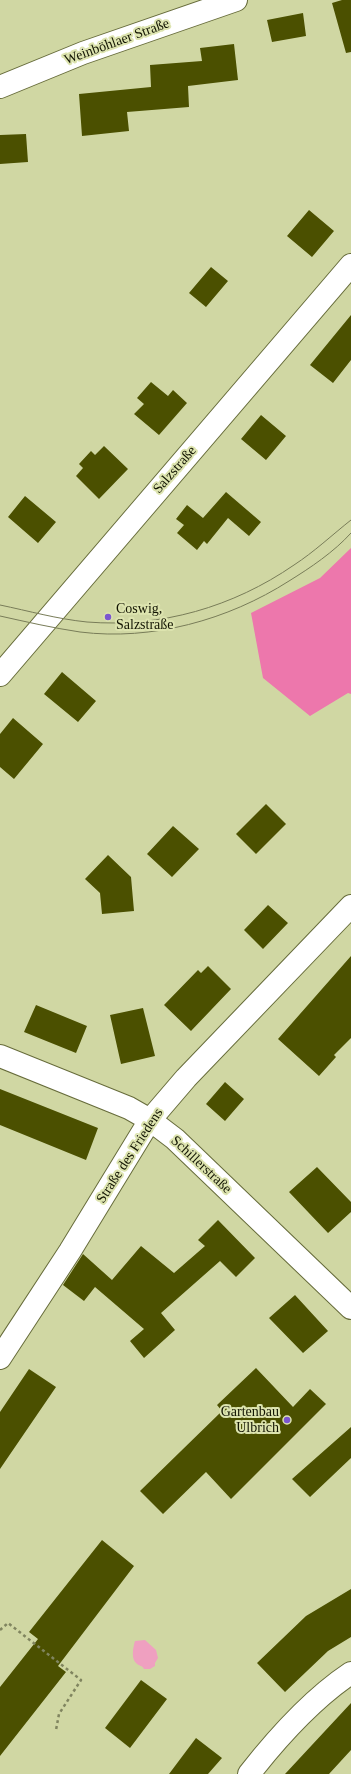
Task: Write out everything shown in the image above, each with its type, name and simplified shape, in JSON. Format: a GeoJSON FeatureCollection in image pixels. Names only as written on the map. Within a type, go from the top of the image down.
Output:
{"type":"FeatureCollection","features":[{"type":"Feature","properties":{"kind":"street","name":"Weinböhlaer Straße"},"geometry":{"type":"LineString","coordinates":[[0,88],[83,53],[236,0]]}},
{"type":"Feature","properties":{"kind":"street","name":"Salzstraße"},"geometry":{"type":"LineString","coordinates":[[0,675],[351,265]]}},
{"type":"Feature","properties":{"kind":"street","name":"Straße des Friedens"},"geometry":{"type":"LineString","coordinates":[[0,1358],[9,1329],[74,1245],[150,1120],[192,1072],[351,906]]}},
{"type":"Feature","properties":{"kind":"street","name":"Schillerstraße"},"geometry":{"type":"LineString","coordinates":[[0,1056],[128,1108],[150,1120],[175,1139],[351,1308]]}},
{"type":"Feature","properties":{"kind":"street"},"geometry":{"type":"LineString","coordinates":[[251,1773],[306,1710],[351,1673]]}},
{"type":"Feature","properties":{"kind":"path"},"geometry":{"type":"LineString","coordinates":[[0,1630],[8,1623],[81,1680],[59,1714],[56,1730]]}},
{"type":"Feature","properties":{"kind":"shaded area"},"geometry":{"type":"Polygon","coordinates":[[[351,548],[351,694],[348,693],[310,716],[263,678],[251,613],[320,578],[351,548]]]}},
{"type":"Feature","properties":{"kind":"shaded area"},"geometry":{"type":"Polygon","coordinates":[[[145,1640],[156,1650],[158,1658],[155,1666],[150,1669],[144,1669],[137,1664],[134,1661],[133,1656],[135,1641],[145,1640]]]}},
{"type":"Feature","properties":{"kind":"building"},"geometry":{"type":"Polygon","coordinates":[[[342,0],[351,0],[351,52],[346,53],[332,3],[342,0]]]}},
{"type":"Feature","properties":{"kind":"building"},"geometry":{"type":"Polygon","coordinates":[[[303,13],[306,36],[272,42],[267,20],[303,13]]]}},
{"type":"Feature","properties":{"kind":"building"},"geometry":{"type":"Polygon","coordinates":[[[234,44],[238,80],[188,86],[189,107],[127,112],[129,131],[82,136],[79,94],[151,87],[150,65],[202,61],[200,48],[234,44]]]}},
{"type":"Feature","properties":{"kind":"building"},"geometry":{"type":"Polygon","coordinates":[[[26,134],[28,162],[0,164],[0,135],[26,134]]]}},
{"type":"Feature","properties":{"kind":"building"},"geometry":{"type":"Polygon","coordinates":[[[309,210],[334,231],[312,257],[287,236],[309,210]]]}},
{"type":"Feature","properties":{"kind":"building"},"geometry":{"type":"Polygon","coordinates":[[[211,267],[228,281],[206,307],[189,293],[211,267]]]}},
{"type":"Feature","properties":{"kind":"building"},"geometry":{"type":"Polygon","coordinates":[[[351,315],[351,360],[333,383],[310,365],[351,315]]]}},
{"type":"Feature","properties":{"kind":"building"},"geometry":{"type":"Polygon","coordinates":[[[151,382],[168,396],[173,390],[187,403],[159,435],[134,414],[144,404],[137,398],[151,382]]]}},
{"type":"Feature","properties":{"kind":"building"},"geometry":{"type":"Polygon","coordinates":[[[261,415],[286,436],[266,460],[241,439],[261,415]]]}},
{"type":"Feature","properties":{"kind":"building"},"geometry":{"type":"Polygon","coordinates":[[[104,446],[128,469],[99,499],[76,476],[83,468],[79,464],[91,451],[95,455],[104,446]]]}},
{"type":"Feature","properties":{"kind":"building"},"geometry":{"type":"Polygon","coordinates":[[[226,492],[261,522],[249,536],[228,518],[207,544],[204,541],[197,550],[177,533],[184,525],[176,519],[187,505],[203,518],[226,492]]]}},
{"type":"Feature","properties":{"kind":"building"},"geometry":{"type":"Polygon","coordinates":[[[25,496],[56,522],[38,543],[8,517],[25,496]]]}},
{"type":"Feature","properties":{"kind":"building"},"geometry":{"type":"Polygon","coordinates":[[[62,672],[96,701],[78,722],[44,694],[62,672]]]}},
{"type":"Feature","properties":{"kind":"building"},"geometry":{"type":"Polygon","coordinates":[[[13,718],[43,744],[14,779],[0,767],[0,734],[13,718]]]}},
{"type":"Feature","properties":{"kind":"building"},"geometry":{"type":"Polygon","coordinates":[[[266,804],[286,824],[256,854],[236,834],[266,804]]]}},
{"type":"Feature","properties":{"kind":"building"},"geometry":{"type":"Polygon","coordinates":[[[173,826],[199,849],[172,877],[147,854],[173,826]]]}},
{"type":"Feature","properties":{"kind":"building"},"geometry":{"type":"Polygon","coordinates":[[[108,855],[131,877],[134,911],[102,914],[100,893],[85,879],[108,855]]]}},
{"type":"Feature","properties":{"kind":"building"},"geometry":{"type":"Polygon","coordinates":[[[268,905],[288,923],[263,949],[244,930],[268,905]]]}},
{"type":"Feature","properties":{"kind":"building"},"geometry":{"type":"Polygon","coordinates":[[[351,956],[351,1038],[334,1055],[336,1057],[319,1076],[278,1039],[351,956]]]}},
{"type":"Feature","properties":{"kind":"building"},"geometry":{"type":"Polygon","coordinates":[[[208,966],[231,989],[191,1031],[164,1005],[198,970],[201,973],[208,966]]]}},
{"type":"Feature","properties":{"kind":"building"},"geometry":{"type":"Polygon","coordinates":[[[36,1005],[87,1026],[76,1053],[24,1032],[36,1005]]]}},
{"type":"Feature","properties":{"kind":"building"},"geometry":{"type":"Polygon","coordinates":[[[143,1008],[155,1056],[121,1064],[110,1015],[143,1008]]]}},
{"type":"Feature","properties":{"kind":"building"},"geometry":{"type":"Polygon","coordinates":[[[225,1082],[244,1099],[225,1121],[206,1104],[225,1082]]]}},
{"type":"Feature","properties":{"kind":"building"},"geometry":{"type":"Polygon","coordinates":[[[0,1089],[98,1128],[86,1160],[0,1125],[0,1089]]]}},
{"type":"Feature","properties":{"kind":"building"},"geometry":{"type":"Polygon","coordinates":[[[317,1167],[351,1202],[351,1212],[328,1233],[289,1192],[317,1167]]]}},
{"type":"Feature","properties":{"kind":"building"},"geometry":{"type":"Polygon","coordinates":[[[218,1220],[255,1258],[236,1277],[220,1261],[161,1313],[175,1330],[144,1358],[130,1341],[144,1329],[95,1287],[84,1301],[63,1285],[83,1254],[112,1280],[141,1246],[174,1273],[205,1246],[198,1240],[218,1220]]]}},
{"type":"Feature","properties":{"kind":"building"},"geometry":{"type":"Polygon","coordinates":[[[295,1295],[328,1331],[303,1353],[269,1318],[295,1295]]]}},
{"type":"Feature","properties":{"kind":"building"},"geometry":{"type":"Polygon","coordinates":[[[256,1368],[293,1407],[310,1389],[326,1404],[231,1499],[206,1472],[163,1514],[140,1491],[222,1411],[217,1405],[256,1368]]]}},
{"type":"Feature","properties":{"kind":"building"},"geometry":{"type":"Polygon","coordinates":[[[29,1369],[56,1387],[0,1469],[0,1412],[29,1369]]]}},
{"type":"Feature","properties":{"kind":"building"},"geometry":{"type":"Polygon","coordinates":[[[351,1427],[351,1458],[310,1497],[292,1479],[351,1427]]]}},
{"type":"Feature","properties":{"kind":"building"},"geometry":{"type":"Polygon","coordinates":[[[102,1540],[134,1566],[58,1666],[66,1672],[0,1756],[0,1687],[38,1639],[29,1632],[102,1540]]]}},
{"type":"Feature","properties":{"kind":"building"},"geometry":{"type":"Polygon","coordinates":[[[351,1589],[351,1637],[328,1651],[285,1692],[257,1663],[306,1616],[351,1589]]]}},
{"type":"Feature","properties":{"kind":"building"},"geometry":{"type":"Polygon","coordinates":[[[141,1680],[167,1699],[130,1748],[105,1728],[141,1680]]]}},
{"type":"Feature","properties":{"kind":"building"},"geometry":{"type":"Polygon","coordinates":[[[351,1703],[351,1750],[329,1774],[285,1774],[351,1703]]]}},
{"type":"Feature","properties":{"kind":"building"},"geometry":{"type":"Polygon","coordinates":[[[196,1738],[222,1758],[208,1774],[169,1774],[196,1738]]]}},
{"type":"Feature","properties":{"kind":"tram line"},"geometry":{"type":"LineString","coordinates":[[0,605],[54,617],[87,622],[142,622],[195,612],[221,603],[271,580],[309,555],[351,520]]}},
{"type":"Feature","properties":{"kind":"tram line"},"geometry":{"type":"LineString","coordinates":[[0,616],[80,632],[107,634],[162,630],[189,624],[215,617],[241,607],[265,595],[322,559],[351,533]]}},
{"type":"Feature","properties":{"kind":"place","name":"Coswig, Salzstraße"},"geometry":{"type":"Point","coordinates":[108,617]}},
{"type":"Feature","properties":{"kind":"place","name":"Gartenbau Ulbrich"},"geometry":{"type":"Point","coordinates":[287,1420]}}]}
